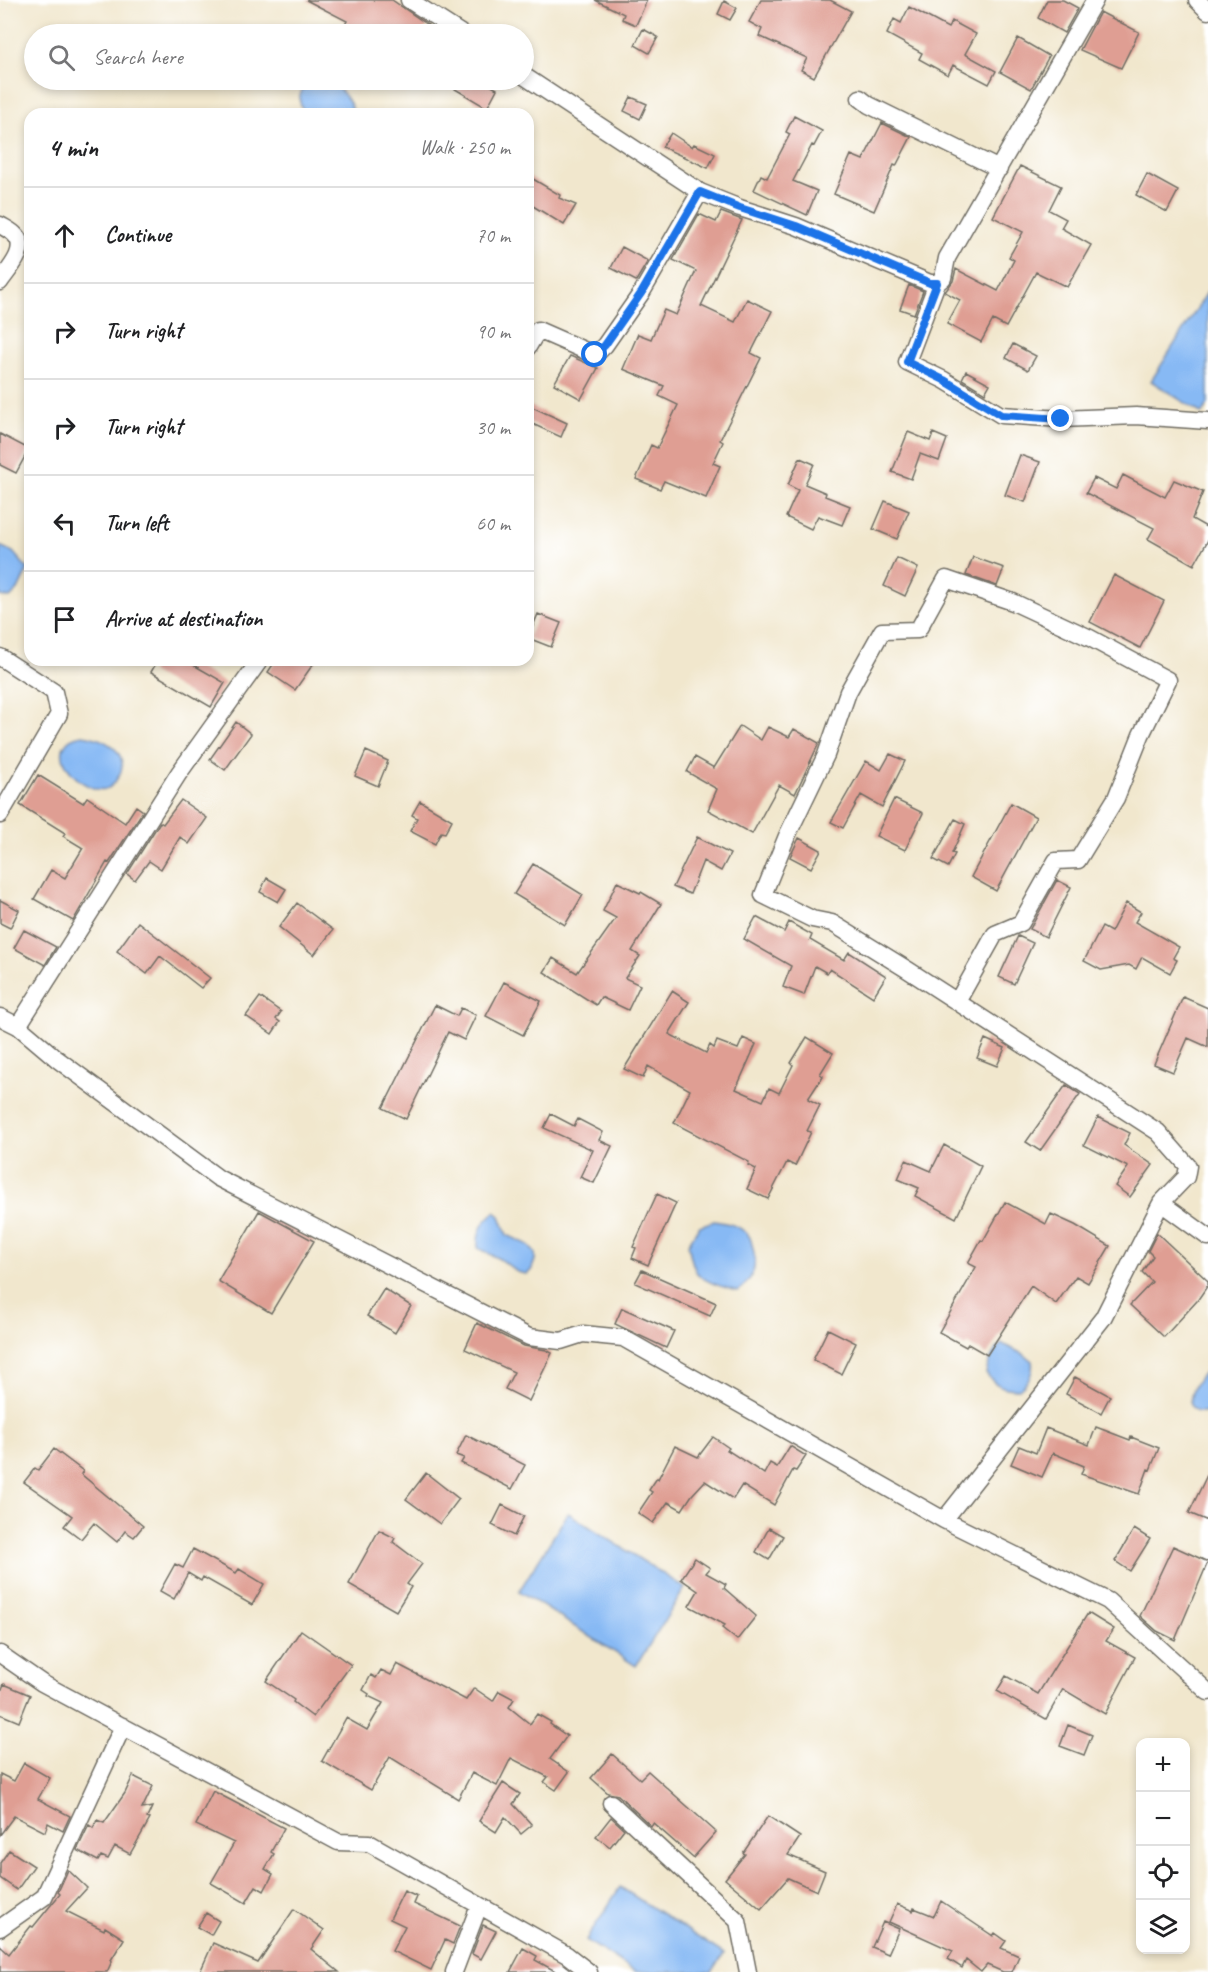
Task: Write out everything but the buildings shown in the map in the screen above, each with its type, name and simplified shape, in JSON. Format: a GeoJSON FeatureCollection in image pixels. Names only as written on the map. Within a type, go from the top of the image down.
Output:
{"type":"FeatureCollection","features":[{"type":"Feature","properties":{"kind":"street"},"geometry":{"type":"LineString","coordinates":[[409,0],[446,24]]}},
{"type":"Feature","properties":{"kind":"street"},"geometry":{"type":"LineString","coordinates":[[1095,0],[947,258],[943,278],[937,283],[907,362],[944,380],[1001,415],[1061,419],[1136,416],[1208,421]]}},
{"type":"Feature","properties":{"kind":"street"},"geometry":{"type":"LineString","coordinates":[[1197,0],[1208,11]]}},
{"type":"Feature","properties":{"kind":"street"},"geometry":{"type":"LineString","coordinates":[[534,83],[700,192],[796,226],[930,283],[937,283]]}},
{"type":"Feature","properties":{"kind":"street"},"geometry":{"type":"LineString","coordinates":[[860,98],[869,105],[999,169]]}},
{"type":"Feature","properties":{"kind":"street"},"geometry":{"type":"LineString","coordinates":[[534,337],[538,330],[595,355],[605,345],[642,292],[700,192]]}},
{"type":"Feature","properties":{"kind":"street"},"geometry":{"type":"LineString","coordinates":[[0,225],[24,241]]}},
{"type":"Feature","properties":{"kind":"street"},"geometry":{"type":"LineString","coordinates":[[0,282],[24,244]]}},
{"type":"Feature","properties":{"kind":"street"},"geometry":{"type":"LineString","coordinates":[[944,1520],[1103,1318],[1161,1203],[1186,1177],[1188,1166],[1158,1132],[957,1002],[832,924],[812,919],[763,895],[787,836],[826,755],[848,692],[882,631],[918,630],[946,579],[1013,602],[1090,638],[1168,680],[1141,735],[1116,798],[1078,860],[1056,861],[1021,923],[995,934],[957,1002]]}},
{"type":"Feature","properties":{"kind":"street"},"geometry":{"type":"LineString","coordinates":[[0,657],[54,692],[59,714],[0,815]]}},
{"type":"Feature","properties":{"kind":"street"},"geometry":{"type":"LineString","coordinates":[[18,1026],[179,773],[256,666]]}},
{"type":"Feature","properties":{"kind":"street"},"geometry":{"type":"LineString","coordinates":[[0,1017],[18,1026],[57,1059],[218,1178],[529,1337],[561,1341],[583,1334],[623,1338],[944,1520],[1108,1601],[1208,1692]]}},
{"type":"Feature","properties":{"kind":"street"},"geometry":{"type":"LineString","coordinates":[[1161,1203],[1208,1237]]}},
{"type":"Feature","properties":{"kind":"street"},"geometry":{"type":"LineString","coordinates":[[0,1654],[42,1683],[338,1842],[369,1843],[567,1955],[589,1972]]}},
{"type":"Feature","properties":{"kind":"street"},"geometry":{"type":"LineString","coordinates":[[0,1928],[44,1898],[123,1726]]}},
{"type":"Feature","properties":{"kind":"street"},"geometry":{"type":"LineString","coordinates":[[611,1803],[738,1921],[748,1972]]}},
{"type":"Feature","properties":{"kind":"street"},"geometry":{"type":"LineString","coordinates":[[454,1972],[480,1906]]}},
{"type":"Feature","properties":{"kind":"water"},"geometry":{"type":"Polygon","coordinates":[[[340,90],[352,108],[302,108],[300,101],[302,91],[340,90]]]}},
{"type":"Feature","properties":{"kind":"water"},"geometry":{"type":"Polygon","coordinates":[[[1208,291],[1208,404],[1202,414],[1151,381],[1208,291]]]}},
{"type":"Feature","properties":{"kind":"water"},"geometry":{"type":"Polygon","coordinates":[[[0,546],[13,552],[24,564],[24,577],[18,590],[10,598],[0,596],[0,546]]]}},
{"type":"Feature","properties":{"kind":"water"},"geometry":{"type":"Polygon","coordinates":[[[82,735],[111,745],[121,759],[122,767],[119,776],[111,786],[104,789],[84,784],[68,768],[63,758],[63,748],[70,739],[82,735]]]}},
{"type":"Feature","properties":{"kind":"water"},"geometry":{"type":"Polygon","coordinates":[[[495,1212],[500,1216],[507,1235],[527,1244],[535,1253],[531,1271],[526,1274],[517,1272],[503,1261],[478,1248],[481,1228],[495,1212]]]}},
{"type":"Feature","properties":{"kind":"water"},"geometry":{"type":"Polygon","coordinates":[[[714,1221],[737,1227],[751,1240],[755,1258],[753,1271],[748,1282],[738,1291],[706,1280],[697,1273],[692,1263],[688,1244],[699,1226],[714,1221]]]}},
{"type":"Feature","properties":{"kind":"water"},"geometry":{"type":"Polygon","coordinates":[[[1002,1344],[1032,1361],[1030,1376],[1019,1389],[1000,1386],[986,1373],[993,1353],[1002,1344]]]}},
{"type":"Feature","properties":{"kind":"water"},"geometry":{"type":"Polygon","coordinates":[[[1208,1369],[1208,1414],[1197,1412],[1190,1405],[1195,1386],[1208,1369]]]}},
{"type":"Feature","properties":{"kind":"water"},"geometry":{"type":"Polygon","coordinates":[[[568,1513],[685,1588],[636,1666],[519,1591],[568,1513]]]}},
{"type":"Feature","properties":{"kind":"water"},"geometry":{"type":"Polygon","coordinates":[[[620,1887],[724,1954],[712,1972],[635,1972],[586,1940],[620,1887]]]}},
{"type":"Feature","properties":{"kind":"route"},"geometry":{"type":"LineString","coordinates":[[595,355],[605,345],[642,292],[700,192],[796,226],[930,283],[937,283],[907,362],[944,380],[1001,415],[1061,419]]}}]}
